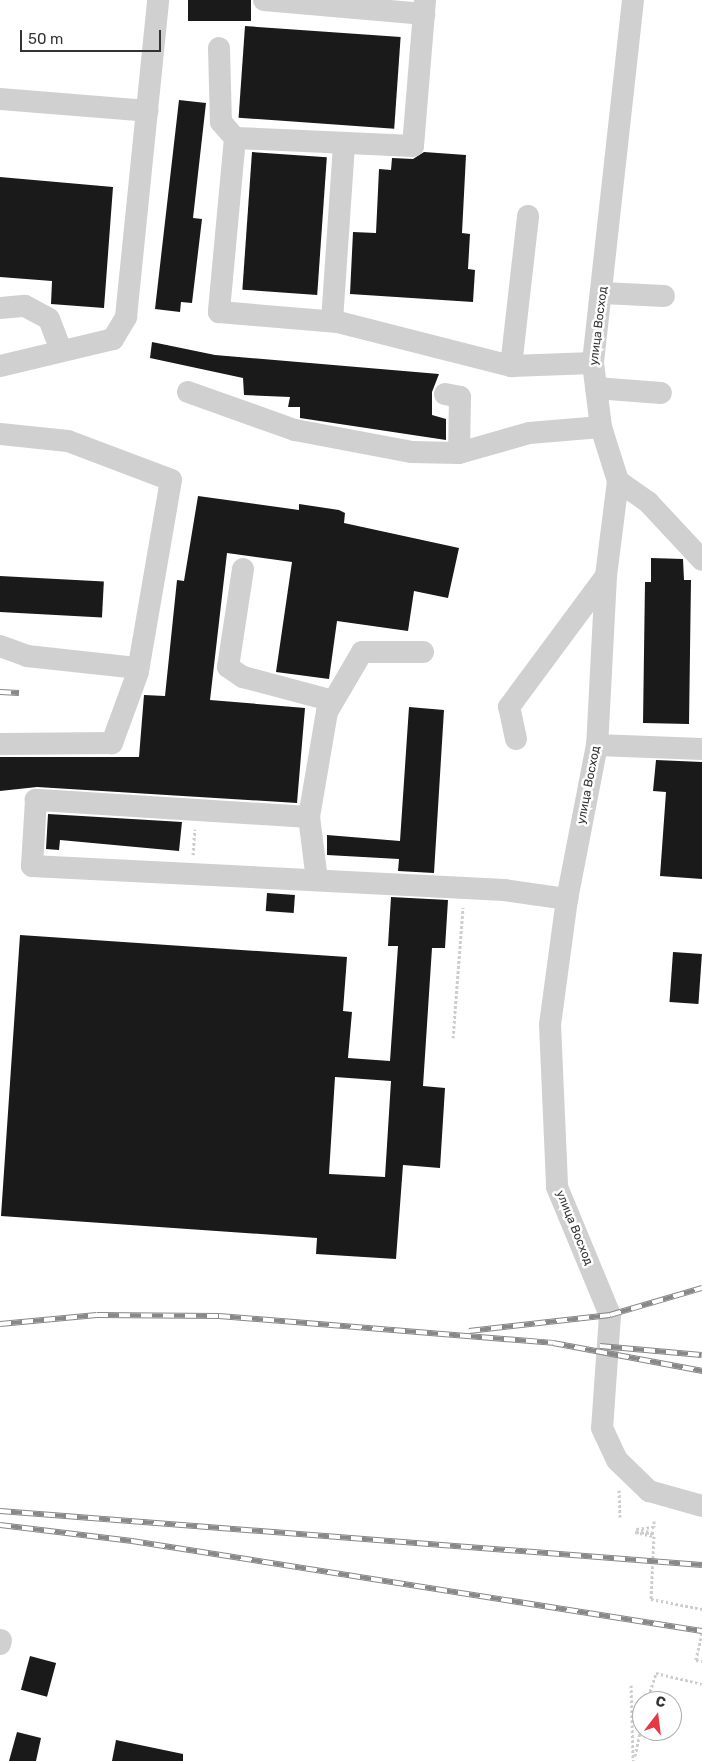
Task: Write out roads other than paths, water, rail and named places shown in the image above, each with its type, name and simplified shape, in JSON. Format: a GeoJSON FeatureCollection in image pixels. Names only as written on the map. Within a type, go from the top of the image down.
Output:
{"type":"FeatureCollection","features":[{"type":"Feature","properties":{"kind":"street"},"geometry":{"type":"LineString","coordinates":[[0,366],[113,339],[126,317],[158,0]]}},
{"type":"Feature","properties":{"kind":"street"},"geometry":{"type":"LineString","coordinates":[[218,48],[221,122],[235,138],[413,146],[424,7],[264,0]]}},
{"type":"Feature","properties":{"kind":"street","name":"улица Восход"},"geometry":{"type":"LineString","coordinates":[[633,0],[603,293],[593,363],[601,427],[618,481],[606,576],[597,745],[567,899],[550,1024],[556,1187],[610,1315],[602,1428],[616,1460],[649,1491],[702,1506]]}},
{"type":"Feature","properties":{"kind":"street"},"geometry":{"type":"LineString","coordinates":[[0,99],[148,111]]}},
{"type":"Feature","properties":{"kind":"street"},"geometry":{"type":"LineString","coordinates":[[235,138],[219,312],[332,321],[511,366],[593,363]]}},
{"type":"Feature","properties":{"kind":"street"},"geometry":{"type":"LineString","coordinates":[[332,321],[344,143]]}},
{"type":"Feature","properties":{"kind":"street"},"geometry":{"type":"LineString","coordinates":[[511,366],[528,216]]}},
{"type":"Feature","properties":{"kind":"street"},"geometry":{"type":"LineString","coordinates":[[603,293],[664,296]]}},
{"type":"Feature","properties":{"kind":"street"},"geometry":{"type":"LineString","coordinates":[[0,308],[26,306],[48,318],[61,350]]}},
{"type":"Feature","properties":{"kind":"street"},"geometry":{"type":"LineString","coordinates":[[596,388],[661,393]]}},
{"type":"Feature","properties":{"kind":"street"},"geometry":{"type":"LineString","coordinates":[[188,392],[294,430],[411,452],[459,454],[529,433],[601,427]]}},
{"type":"Feature","properties":{"kind":"street"},"geometry":{"type":"LineString","coordinates":[[445,394],[460,397],[459,454]]}},
{"type":"Feature","properties":{"kind":"street"},"geometry":{"type":"LineString","coordinates":[[0,434],[68,440],[171,480],[138,668],[112,743],[0,744]]}},
{"type":"Feature","properties":{"kind":"street"},"geometry":{"type":"LineString","coordinates":[[618,481],[648,502],[702,560]]}},
{"type":"Feature","properties":{"kind":"street"},"geometry":{"type":"LineString","coordinates":[[243,569],[228,667],[243,677],[333,702]]}},
{"type":"Feature","properties":{"kind":"street"},"geometry":{"type":"LineString","coordinates":[[516,739],[510,707],[606,576]]}},
{"type":"Feature","properties":{"kind":"street"},"geometry":{"type":"LineString","coordinates":[[0,646],[37,657],[138,668]]}},
{"type":"Feature","properties":{"kind":"street"},"geometry":{"type":"LineString","coordinates":[[317,880],[309,817],[327,712],[362,652],[423,652]]}},
{"type":"Feature","properties":{"kind":"street"},"geometry":{"type":"LineString","coordinates":[[597,745],[702,749]]}},
{"type":"Feature","properties":{"kind":"street"},"geometry":{"type":"LineString","coordinates":[[309,817],[36,800],[32,866],[464,889],[567,899]]}},
{"type":"Feature","properties":{"kind":"railway"},"geometry":{"type":"LineString","coordinates":[[0,692],[19,693]]}},
{"type":"Feature","properties":{"kind":"railway"},"geometry":{"type":"LineString","coordinates":[[469,1331],[610,1315],[702,1288]]}},
{"type":"Feature","properties":{"kind":"railway"},"geometry":{"type":"LineString","coordinates":[[0,1324],[97,1315],[219,1316],[553,1343],[702,1371]]}},
{"type":"Feature","properties":{"kind":"railway"},"geometry":{"type":"LineString","coordinates":[[600,1346],[702,1355]]}},
{"type":"Feature","properties":{"kind":"railway"},"geometry":{"type":"LineString","coordinates":[[0,1511],[702,1565]]}},
{"type":"Feature","properties":{"kind":"railway"},"geometry":{"type":"LineString","coordinates":[[0,1525],[132,1541],[702,1631]]}}]}
